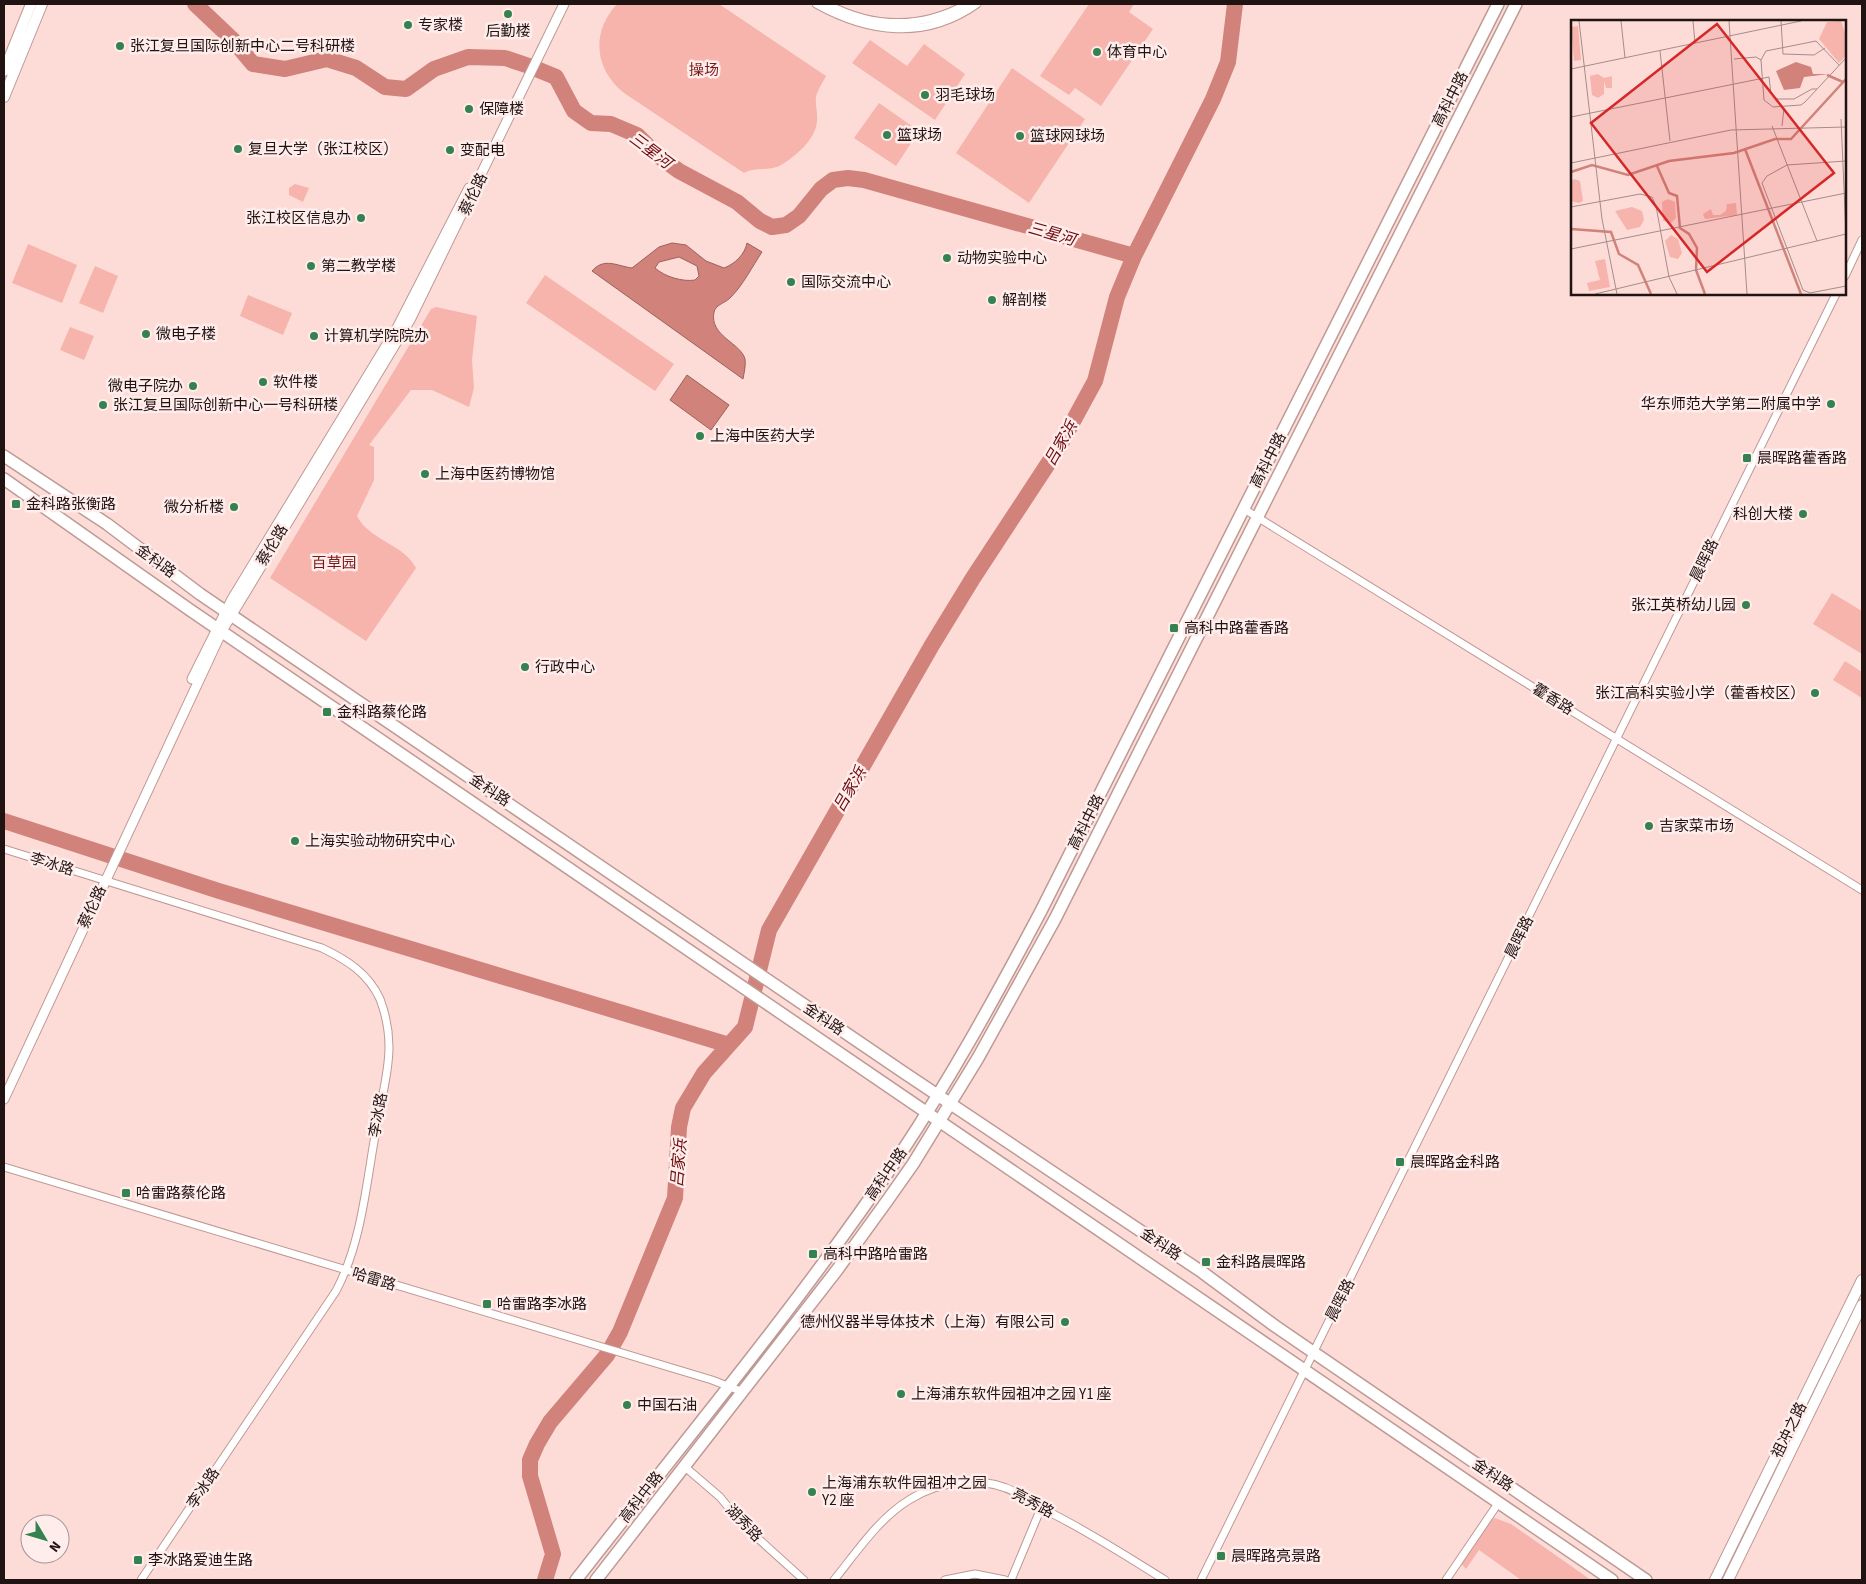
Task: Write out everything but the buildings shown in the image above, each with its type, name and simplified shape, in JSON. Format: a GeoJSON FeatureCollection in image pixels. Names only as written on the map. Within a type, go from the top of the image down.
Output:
{"type":"FeatureCollection","features":[{"type":"Feature","properties":{"kind":"main road"},"geometry":{"type":"LineString","coordinates":[[4,71],[31,4]]}},
{"type":"Feature","properties":{"kind":"main road"},"geometry":{"type":"LineString","coordinates":[[4,97],[42,4]]}},
{"type":"Feature","properties":{"kind":"main road","name":"高科中路"},"geometry":{"type":"LineString","coordinates":[[576,1580],[830,1253],[900,1155],[1004,981],[1498,4]]}},
{"type":"Feature","properties":{"kind":"main road","name":"高科中路"},"geometry":{"type":"LineString","coordinates":[[596,1580],[743,1392],[882,1209],[940,1121],[1018,989],[1516,4]]}},
{"type":"Feature","properties":{"kind":"main road","name":"金科路"},"geometry":{"type":"LineString","coordinates":[[4,456],[106,524],[228,612],[773,984],[1202,1272],[1314,1353],[1646,1580]]}},
{"type":"Feature","properties":{"kind":"main road","name":"金科路"},"geometry":{"type":"LineString","coordinates":[[4,479],[219,630],[1612,1580]]}},
{"type":"Feature","properties":{"kind":"main road","name":"祖冲之路"},"geometry":{"type":"LineString","coordinates":[[1728,1580],[1860,1301],[1862,1280]]}},
{"type":"Feature","properties":{"kind":"main road","name":"祖冲之路"},"geometry":{"type":"LineString","coordinates":[[1715,1580],[1860,1301]]}},
{"type":"Feature","properties":{"kind":"street","name":"蔡伦路"},"geometry":{"type":"LineString","coordinates":[[4,1085],[228,612],[410,320],[524,82],[558,4]]}},
{"type":"Feature","properties":{"kind":"street","name":"蔡伦路"},"geometry":{"type":"LineString","coordinates":[[536,55],[564,4]]}},
{"type":"Feature","properties":{"kind":"street"},"geometry":{"type":"LineString","coordinates":[[816,4],[863,25],[899,29],[940,22],[977,4]]}},
{"type":"Feature","properties":{"kind":"street"},"geometry":{"type":"LineString","coordinates":[[827,4],[864,19],[898,24],[937,17],[966,4]]}},
{"type":"Feature","properties":{"kind":"street"},"geometry":{"type":"LineString","coordinates":[[1846,274],[1862,240]]}},
{"type":"Feature","properties":{"kind":"street","name":"晨晖路"},"geometry":{"type":"LineString","coordinates":[[1202,1580],[1836,295]]}},
{"type":"Feature","properties":{"kind":"street","name":"藿香路"},"geometry":{"type":"LineString","coordinates":[[1244,509],[1862,890]]}},
{"type":"Feature","properties":{"kind":"street","name":"李冰路"},"geometry":{"type":"LineString","coordinates":[[4,849],[104,875],[322,948],[356,967],[370,982],[380,1000],[387,1024],[389,1049],[355,1244],[347,1271],[336,1291],[141,1580]]}},
{"type":"Feature","properties":{"kind":"street","name":"蔡伦路"},"geometry":{"type":"LineString","coordinates":[[4,1099],[104,875]]}},
{"type":"Feature","properties":{"kind":"street","name":"哈雷路"},"geometry":{"type":"LineString","coordinates":[[4,1167],[743,1392]]}},
{"type":"Feature","properties":{"kind":"street","name":"湖秀路"},"geometry":{"type":"LineString","coordinates":[[685,1467],[720,1497],[742,1524],[804,1580]]}},
{"type":"Feature","properties":{"kind":"street","name":"亮秀路"},"geometry":{"type":"LineString","coordinates":[[834,1580],[891,1512],[926,1490],[946,1484],[981,1482],[1016,1492],[1041,1508],[1084,1530],[1165,1580]]}},
{"type":"Feature","properties":{"kind":"street"},"geometry":{"type":"LineString","coordinates":[[1446,1580],[1499,1502]]}},
{"type":"Feature","properties":{"kind":"street"},"geometry":{"type":"LineString","coordinates":[[1011,1580],[1041,1508]]}},
{"type":"Feature","properties":{"kind":"street"},"geometry":{"type":"LineString","coordinates":[[945,1580],[975,1574],[1005,1580]]}},
{"type":"Feature","properties":{"kind":"green space","name":"操场"},"geometry":{"type":"Polygon","coordinates":[[[617,4],[719,4],[826,76],[817,95],[816,128],[809,140],[799,152],[781,165],[744,173],[624,93],[607,73],[602,62],[600,50],[603,26],[617,4]]]}},
{"type":"Feature","properties":{"kind":"green space","name":"体育中心"},"geometry":{"type":"Polygon","coordinates":[[[1089,4],[1134,4],[1129,12],[1153,29],[1101,106],[1075,88],[1069,95],[1040,76],[1089,4]]]}},
{"type":"Feature","properties":{"kind":"green space","name":"羽毛球场"},"geometry":{"type":"Polygon","coordinates":[[[870,40],[907,66],[924,44],[965,74],[935,120],[852,63],[870,40]]]}},
{"type":"Feature","properties":{"kind":"green space","name":"篮球网球场"},"geometry":{"type":"Polygon","coordinates":[[[1012,68],[1085,119],[1029,203],[956,153],[1012,68]]]}},
{"type":"Feature","properties":{"kind":"green space","name":"篮球场"},"geometry":{"type":"Polygon","coordinates":[[[879,103],[919,131],[896,166],[854,138],[879,103]]]}},
{"type":"Feature","properties":{"kind":"green space"},"geometry":{"type":"Polygon","coordinates":[[[295,184],[309,188],[303,202],[289,195],[289,188],[295,184]]]}},
{"type":"Feature","properties":{"kind":"green space"},"geometry":{"type":"Polygon","coordinates":[[[28,244],[77,265],[62,303],[12,283],[28,244]]]}},
{"type":"Feature","properties":{"kind":"green space"},"geometry":{"type":"Polygon","coordinates":[[[95,266],[118,276],[103,313],[79,303],[95,266]]]}},
{"type":"Feature","properties":{"kind":"green space"},"geometry":{"type":"Polygon","coordinates":[[[545,275],[674,364],[655,391],[526,303],[545,275]]]}},
{"type":"Feature","properties":{"kind":"green space"},"geometry":{"type":"Polygon","coordinates":[[[248,295],[292,313],[283,335],[240,316],[248,295]]]}},
{"type":"Feature","properties":{"kind":"green space","name":"百草园"},"geometry":{"type":"Polygon","coordinates":[[[436,307],[477,316],[472,360],[474,388],[469,407],[432,390],[411,390],[369,445],[374,447],[374,480],[357,516],[370,531],[404,553],[416,568],[366,641],[270,578],[431,309],[436,307]]]}},
{"type":"Feature","properties":{"kind":"green space"},"geometry":{"type":"Polygon","coordinates":[[[70,327],[94,336],[84,360],[60,350],[70,327]]]}},
{"type":"Feature","properties":{"kind":"green space"},"geometry":{"type":"Polygon","coordinates":[[[1832,593],[1862,611],[1862,654],[1813,624],[1832,593]]]}},
{"type":"Feature","properties":{"kind":"green space"},"geometry":{"type":"Polygon","coordinates":[[[1845,661],[1862,672],[1862,698],[1833,680],[1845,661]]]}},
{"type":"Feature","properties":{"kind":"green space"},"geometry":{"type":"Polygon","coordinates":[[[1495,1518],[1511,1524],[1591,1580],[1521,1580],[1479,1550],[1466,1569],[1458,1560],[1483,1523],[1495,1518]]]}},
{"type":"Feature","properties":{"kind":"shaded area"},"geometry":{"type":"Polygon","coordinates":[[[672,243],[686,245],[706,261],[724,268],[739,258],[747,243],[762,252],[735,292],[729,299],[717,307],[714,312],[716,327],[738,348],[745,359],[743,379],[592,271],[601,264],[606,263],[632,268],[659,247],[672,243]],[[679,257],[659,262],[655,268],[669,276],[695,280],[699,276],[697,266],[679,257]]]}},
{"type":"Feature","properties":{"kind":"shaded area"},"geometry":{"type":"Polygon","coordinates":[[[687,375],[729,405],[711,430],[670,400],[687,375]]]}},
{"type":"Feature","properties":{"kind":"waterway","name":"三星河"},"geometry":{"type":"LineString","coordinates":[[195,4],[232,39],[253,64],[285,69],[327,59],[356,68],[385,87],[406,89],[434,69],[468,57],[505,58],[529,66],[556,77],[574,111],[591,123],[611,124],[637,135],[657,155],[679,171],[737,202],[760,221],[772,227],[786,225],[799,216],[821,189],[833,180],[848,178],[864,180],[1134,256]]}},
{"type":"Feature","properties":{"kind":"waterway","name":"吕家浜"},"geometry":{"type":"LineString","coordinates":[[545,1580],[553,1554],[530,1476],[530,1460],[550,1422],[607,1355],[620,1332],[675,1198],[679,1127],[683,1108],[704,1073],[745,1027],[769,930],[932,645],[973,578],[1059,447],[1095,381],[1117,297],[1134,256],[1213,99],[1228,62],[1235,4]]}},
{"type":"Feature","properties":{"kind":"waterway"},"geometry":{"type":"LineString","coordinates":[[4,821],[219,891],[729,1045]]}},
{"type":"Feature","properties":{"kind":"place","name":"后勤楼"},"geometry":{"type":"Point","coordinates":[508,14]}},
{"type":"Feature","properties":{"kind":"place","name":"专家楼"},"geometry":{"type":"Point","coordinates":[408,25]}},
{"type":"Feature","properties":{"kind":"place","name":"张江复旦国际创新中心二号科研楼"},"geometry":{"type":"Point","coordinates":[120,46]}},
{"type":"Feature","properties":{"kind":"place","name":"体育中心"},"geometry":{"type":"Point","coordinates":[1097,52]}},
{"type":"Feature","properties":{"kind":"place","name":"羽毛球场"},"geometry":{"type":"Point","coordinates":[925,95]}},
{"type":"Feature","properties":{"kind":"place","name":"保障楼"},"geometry":{"type":"Point","coordinates":[469,109]}},
{"type":"Feature","properties":{"kind":"place","name":"篮球场"},"geometry":{"type":"Point","coordinates":[887,135]}},
{"type":"Feature","properties":{"kind":"place","name":"篮球网球场"},"geometry":{"type":"Point","coordinates":[1020,136]}},
{"type":"Feature","properties":{"kind":"place","name":"复旦大学（张江校区）"},"geometry":{"type":"Point","coordinates":[238,149]}},
{"type":"Feature","properties":{"kind":"place","name":"变配电"},"geometry":{"type":"Point","coordinates":[450,150]}},
{"type":"Feature","properties":{"kind":"place","name":"张江校区信息办"},"geometry":{"type":"Point","coordinates":[361,218]}},
{"type":"Feature","properties":{"kind":"place","name":"动物实验中心"},"geometry":{"type":"Point","coordinates":[947,258]}},
{"type":"Feature","properties":{"kind":"place","name":"第二教学楼"},"geometry":{"type":"Point","coordinates":[311,266]}},
{"type":"Feature","properties":{"kind":"place","name":"国际交流中心"},"geometry":{"type":"Point","coordinates":[791,282]}},
{"type":"Feature","properties":{"kind":"place","name":"解剖楼"},"geometry":{"type":"Point","coordinates":[992,300]}},
{"type":"Feature","properties":{"kind":"place","name":"微电子楼"},"geometry":{"type":"Point","coordinates":[146,334]}},
{"type":"Feature","properties":{"kind":"place","name":"计算机学院院办"},"geometry":{"type":"Point","coordinates":[314,336]}},
{"type":"Feature","properties":{"kind":"place","name":"软件楼"},"geometry":{"type":"Point","coordinates":[263,382]}},
{"type":"Feature","properties":{"kind":"place","name":"微电子院办"},"geometry":{"type":"Point","coordinates":[193,386]}},
{"type":"Feature","properties":{"kind":"place","name":"华东师范大学第二附属中学"},"geometry":{"type":"Point","coordinates":[1831,404]}},
{"type":"Feature","properties":{"kind":"place","name":"张江复旦国际创新中心一号科研楼"},"geometry":{"type":"Point","coordinates":[103,405]}},
{"type":"Feature","properties":{"kind":"place","name":"上海中医药大学"},"geometry":{"type":"Point","coordinates":[700,436]}},
{"type":"Feature","properties":{"kind":"place","name":"晨晖路藿香路"},"geometry":{"type":"Point","coordinates":[1747,458]}},
{"type":"Feature","properties":{"kind":"place","name":"上海中医药博物馆"},"geometry":{"type":"Point","coordinates":[425,474]}},
{"type":"Feature","properties":{"kind":"place","name":"金科路张衡路"},"geometry":{"type":"Point","coordinates":[16,504]}},
{"type":"Feature","properties":{"kind":"place","name":"微分析楼"},"geometry":{"type":"Point","coordinates":[234,507]}},
{"type":"Feature","properties":{"kind":"place","name":"科创大楼"},"geometry":{"type":"Point","coordinates":[1803,514]}},
{"type":"Feature","properties":{"kind":"place","name":"张江英桥幼儿园"},"geometry":{"type":"Point","coordinates":[1746,605]}},
{"type":"Feature","properties":{"kind":"place","name":"高科中路藿香路"},"geometry":{"type":"Point","coordinates":[1174,628]}},
{"type":"Feature","properties":{"kind":"place","name":"行政中心"},"geometry":{"type":"Point","coordinates":[525,667]}},
{"type":"Feature","properties":{"kind":"place","name":"张江高科实验小学（藿香校区）"},"geometry":{"type":"Point","coordinates":[1815,693]}},
{"type":"Feature","properties":{"kind":"place","name":"金科路蔡伦路"},"geometry":{"type":"Point","coordinates":[327,712]}},
{"type":"Feature","properties":{"kind":"place","name":"吉家菜市场"},"geometry":{"type":"Point","coordinates":[1649,826]}},
{"type":"Feature","properties":{"kind":"place","name":"上海实验动物研究中心"},"geometry":{"type":"Point","coordinates":[295,841]}},
{"type":"Feature","properties":{"kind":"place","name":"晨晖路金科路"},"geometry":{"type":"Point","coordinates":[1400,1162]}},
{"type":"Feature","properties":{"kind":"place","name":"哈雷路蔡伦路"},"geometry":{"type":"Point","coordinates":[126,1193]}},
{"type":"Feature","properties":{"kind":"place","name":"高科中路哈雷路"},"geometry":{"type":"Point","coordinates":[813,1254]}},
{"type":"Feature","properties":{"kind":"place","name":"金科路晨晖路"},"geometry":{"type":"Point","coordinates":[1206,1262]}},
{"type":"Feature","properties":{"kind":"place","name":"哈雷路李冰路"},"geometry":{"type":"Point","coordinates":[487,1304]}},
{"type":"Feature","properties":{"kind":"place","name":"德州仪器半导体技术（上海）有限公司"},"geometry":{"type":"Point","coordinates":[1065,1322]}},
{"type":"Feature","properties":{"kind":"place","name":"上海浦东软件园祖冲之园 Y1 座"},"geometry":{"type":"Point","coordinates":[901,1394]}},
{"type":"Feature","properties":{"kind":"place","name":"中国石油"},"geometry":{"type":"Point","coordinates":[627,1405]}},
{"type":"Feature","properties":{"kind":"place","name":"上海浦东软件园祖冲之园 Y2 座"},"geometry":{"type":"Point","coordinates":[812,1492]}},
{"type":"Feature","properties":{"kind":"place","name":"晨晖路亮景路"},"geometry":{"type":"Point","coordinates":[1221,1556]}},
{"type":"Feature","properties":{"kind":"place","name":"李冰路爱迪生路"},"geometry":{"type":"Point","coordinates":[138,1560]}}]}
